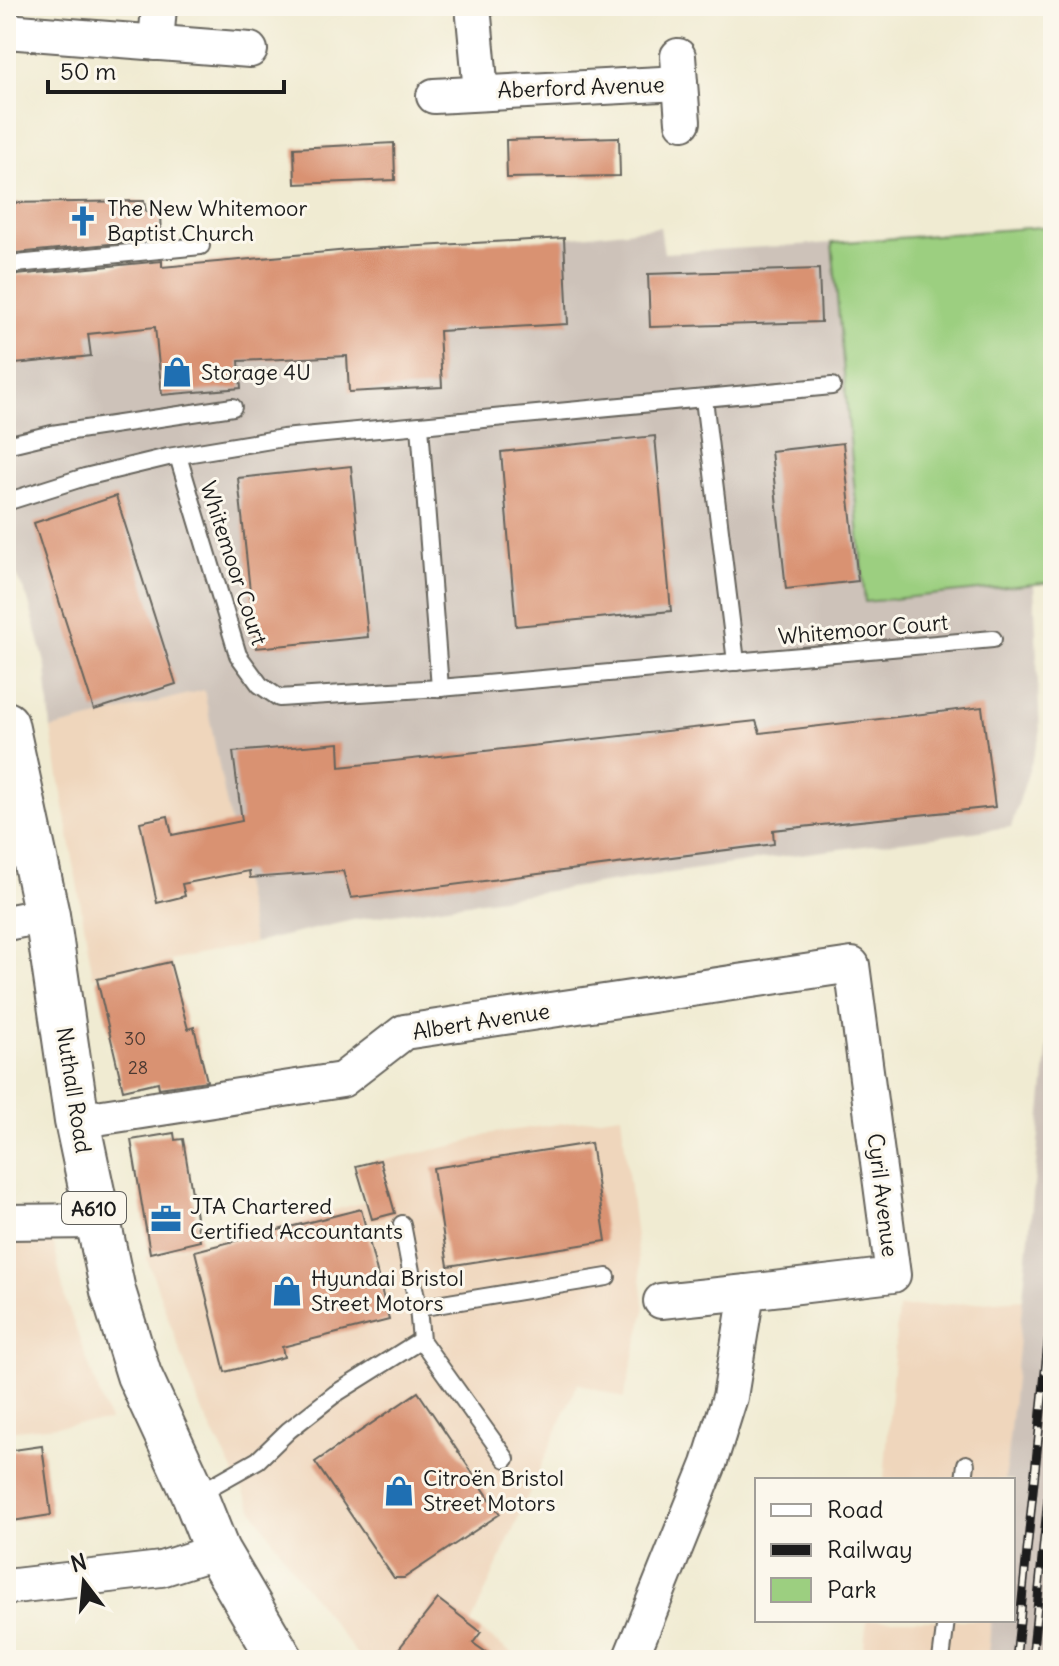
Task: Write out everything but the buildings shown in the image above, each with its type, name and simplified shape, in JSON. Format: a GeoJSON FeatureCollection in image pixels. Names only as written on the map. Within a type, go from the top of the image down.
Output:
{"type":"FeatureCollection","features":[{"type":"Feature","properties":{"kind":"main road","name":"Nuthall Road"},"geometry":{"type":"LineString","coordinates":[[6,724],[26,919],[77,1121],[113,1291],[139,1375],[217,1551],[281,1660]]}},
{"type":"Feature","properties":{"kind":"street","name":"Aberford Avenue"},"geometry":{"type":"LineString","coordinates":[[473,6],[481,92]]}},
{"type":"Feature","properties":{"kind":"street"},"geometry":{"type":"LineString","coordinates":[[156,43],[159,7]]}},
{"type":"Feature","properties":{"kind":"street"},"geometry":{"type":"LineString","coordinates":[[6,31],[250,50]]}},
{"type":"Feature","properties":{"kind":"street","name":"Aberford Avenue"},"geometry":{"type":"LineString","coordinates":[[434,96],[679,70],[683,122]]}},
{"type":"Feature","properties":{"kind":"street","name":"Albert Avenue"},"geometry":{"type":"LineString","coordinates":[[77,1121],[342,1080],[404,1032],[852,965]]}},
{"type":"Feature","properties":{"kind":"street","name":"Cyril Avenue"},"geometry":{"type":"LineString","coordinates":[[747,1292],[893,1275],[852,965]]}},
{"type":"Feature","properties":{"kind":"street"},"geometry":{"type":"LineString","coordinates":[[6,1222],[96,1221]]}},
{"type":"Feature","properties":{"kind":"street"},"geometry":{"type":"LineString","coordinates":[[630,1660],[730,1397],[747,1292],[661,1301]]}},
{"type":"Feature","properties":{"kind":"street"},"geometry":{"type":"LineString","coordinates":[[6,1587],[161,1569],[217,1551]]}},
{"type":"Feature","properties":{"kind":"lane"},"geometry":{"type":"LineString","coordinates":[[6,265],[201,246]]}},
{"type":"Feature","properties":{"kind":"lane","name":"Whitemoor Court"},"geometry":{"type":"LineString","coordinates":[[6,502],[85,477],[178,456],[283,438],[832,386]]}},
{"type":"Feature","properties":{"kind":"lane"},"geometry":{"type":"LineString","coordinates":[[704,399],[736,662]]}},
{"type":"Feature","properties":{"kind":"lane"},"geometry":{"type":"LineString","coordinates":[[6,445],[52,434],[233,407]]}},
{"type":"Feature","properties":{"kind":"lane"},"geometry":{"type":"LineString","coordinates":[[420,426],[440,688]]}},
{"type":"Feature","properties":{"kind":"lane","name":"Whitemoor Court"},"geometry":{"type":"LineString","coordinates":[[178,456],[238,655],[260,685],[279,698],[440,688],[993,639]]}},
{"type":"Feature","properties":{"kind":"lane"},"geometry":{"type":"LineString","coordinates":[[402,1224],[421,1340],[506,1459]]}},
{"type":"Feature","properties":{"kind":"lane"},"geometry":{"type":"LineString","coordinates":[[418,1308],[607,1277]]}},
{"type":"Feature","properties":{"kind":"lane"},"geometry":{"type":"LineString","coordinates":[[195,1496],[258,1460],[289,1430],[335,1394],[421,1340]]}},
{"type":"Feature","properties":{"kind":"lane"},"geometry":{"type":"LineString","coordinates":[[941,1660],[946,1622]]}},
{"type":"Feature","properties":{"kind":"shaded area"},"geometry":{"type":"Polygon","coordinates":[[[660,227],[664,253],[832,243],[865,602],[1034,584],[1040,735],[1011,827],[793,855],[353,920],[254,943],[204,690],[51,729],[46,667],[28,599],[6,553],[6,284],[234,260],[564,238],[660,227]]]}},
{"type":"Feature","properties":{"kind":"shaded area"},"geometry":{"type":"Polygon","coordinates":[[[204,689],[254,943],[93,977],[51,729],[204,689]]]}},
{"type":"Feature","properties":{"kind":"shaded area"},"geometry":{"type":"Polygon","coordinates":[[[1053,992],[1053,1660],[988,1660],[991,1622],[1015,1622],[1015,1478],[1005,1478],[1053,992]]]}},
{"type":"Feature","properties":{"kind":"shaded area"},"geometry":{"type":"Polygon","coordinates":[[[621,1115],[645,1310],[624,1398],[578,1383],[471,1624],[521,1660],[361,1660],[300,1580],[253,1510],[200,1407],[146,1256],[366,1202],[356,1166],[457,1145],[487,1134],[621,1115]]]}},
{"type":"Feature","properties":{"kind":"shaded area"},"geometry":{"type":"Polygon","coordinates":[[[53,1239],[65,1299],[109,1421],[6,1431],[6,1241],[53,1239]]]}},
{"type":"Feature","properties":{"kind":"shaded area"},"geometry":{"type":"Polygon","coordinates":[[[1023,1299],[1005,1478],[884,1478],[898,1308],[1023,1299]]]}},
{"type":"Feature","properties":{"kind":"shaded area"},"geometry":{"type":"Polygon","coordinates":[[[867,1622],[991,1622],[988,1660],[862,1660],[867,1622]]]}},
{"type":"Feature","properties":{"kind":"green space"},"geometry":{"type":"Polygon","coordinates":[[[1053,226],[1053,582],[865,602],[832,243],[1053,226]]]}},
{"type":"Feature","properties":{"kind":"railway"},"geometry":{"type":"LineString","coordinates":[[1016,1660],[1053,1293]]}},
{"type":"Feature","properties":{"kind":"railway"},"geometry":{"type":"LineString","coordinates":[[1032,1660],[1053,1447]]}},
{"type":"Feature","properties":{"kind":"place","name":"The New Whitemoor Baptist Church"},"geometry":{"type":"Point","coordinates":[83,221]}},
{"type":"Feature","properties":{"kind":"place","name":"Storage 4U"},"geometry":{"type":"Point","coordinates":[177,372]}},
{"type":"Feature","properties":{"kind":"place","name":"JTA Chartered Certified Accountants"},"geometry":{"type":"Point","coordinates":[166,1219]}},
{"type":"Feature","properties":{"kind":"place","name":"Hyundai Bristol Street Motors"},"geometry":{"type":"Point","coordinates":[287,1291]}},
{"type":"Feature","properties":{"kind":"place","name":"Citroën Bristol Street Motors"},"geometry":{"type":"Point","coordinates":[399,1491]}}]}
